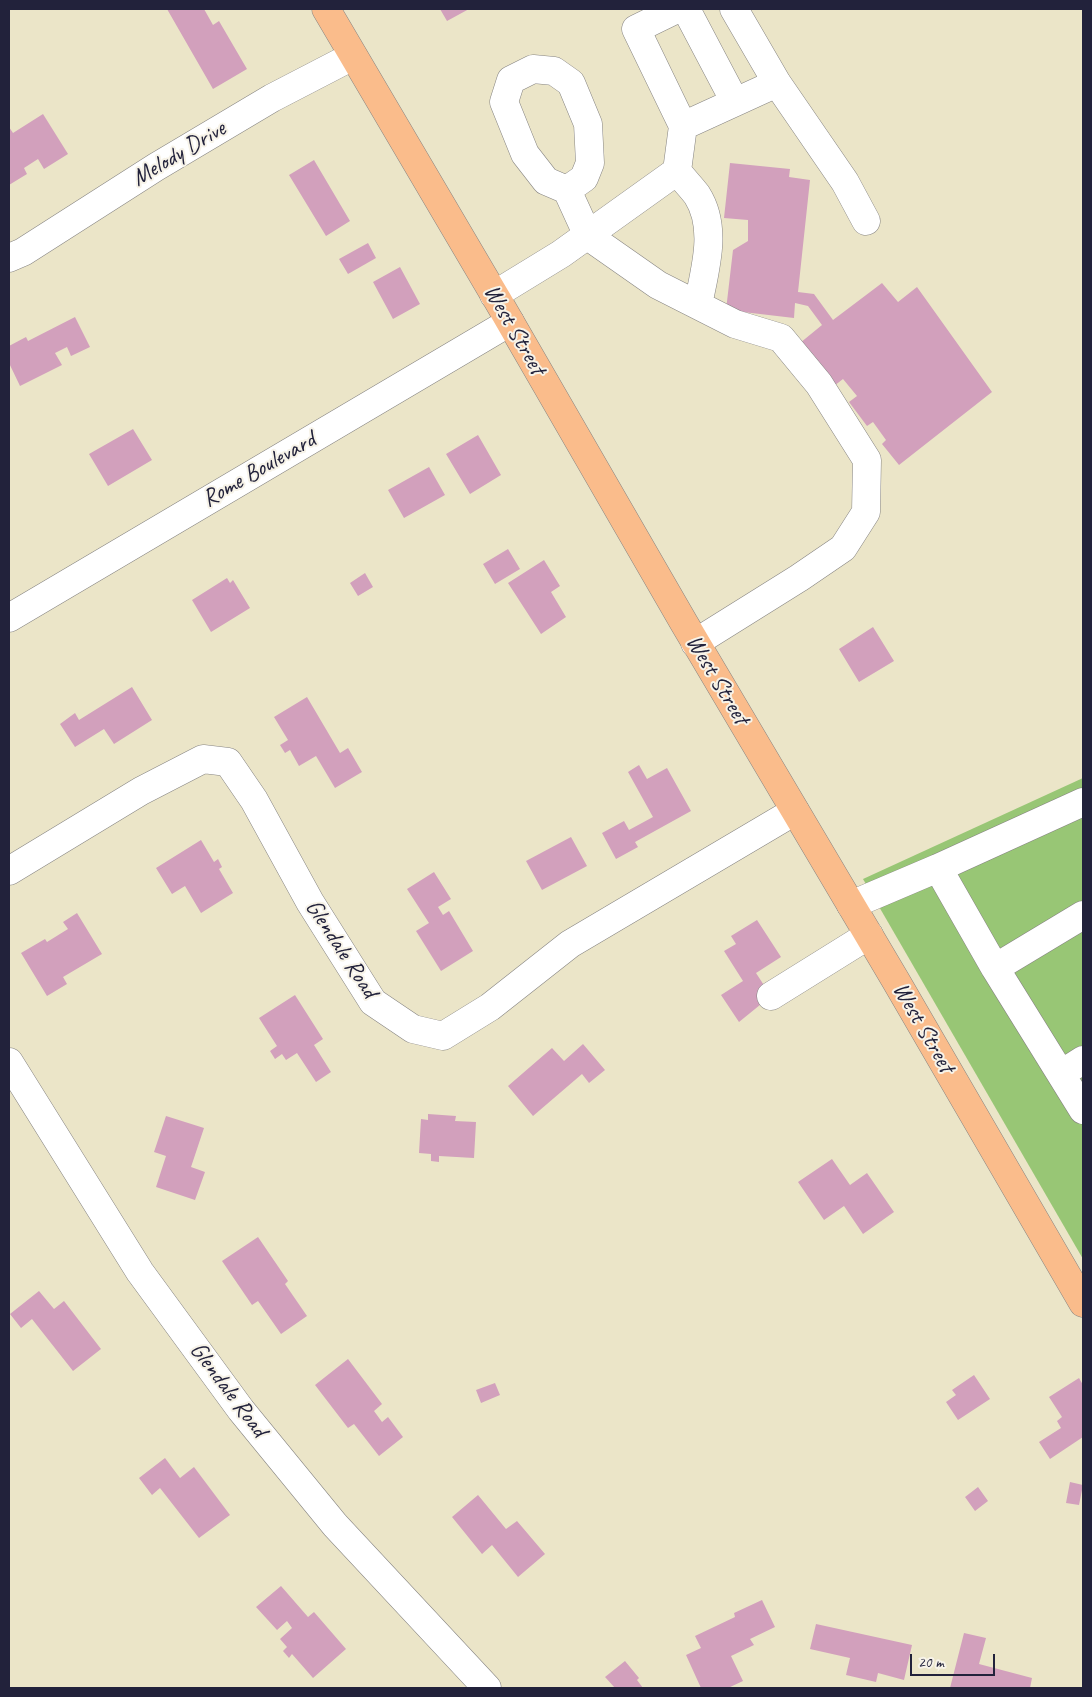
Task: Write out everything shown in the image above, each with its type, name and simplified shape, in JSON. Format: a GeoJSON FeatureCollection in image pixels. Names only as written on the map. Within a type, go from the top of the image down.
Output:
{"type":"FeatureCollection","features":[{"type":"Feature","properties":{"kind":"main road","name":"West Street"},"geometry":{"type":"LineString","coordinates":[[326,9],[510,322],[695,643],[1080,1289]]}},
{"type":"Feature","properties":{"kind":"street"},"geometry":{"type":"LineString","coordinates":[[677,9],[636,29],[682,126],[677,171],[697,196],[707,221],[708,248],[698,304]]}},
{"type":"Feature","properties":{"kind":"street"},"geometry":{"type":"LineString","coordinates":[[686,9],[735,102]]}},
{"type":"Feature","properties":{"kind":"street"},"geometry":{"type":"LineString","coordinates":[[734,9],[777,83],[845,182],[866,221]]}},
{"type":"Feature","properties":{"kind":"street","name":"Melody Drive"},"geometry":{"type":"LineString","coordinates":[[9,258],[23,252],[156,167],[264,103],[353,56]]}},
{"type":"Feature","properties":{"kind":"street"},"geometry":{"type":"LineString","coordinates":[[682,126],[777,83]]}},
{"type":"Feature","properties":{"kind":"street"},"geometry":{"type":"LineString","coordinates":[[494,295],[588,236],[677,171]]}},
{"type":"Feature","properties":{"kind":"street"},"geometry":{"type":"LineString","coordinates":[[567,190],[588,236],[658,285],[735,324],[781,338],[819,384],[867,460],[866,512],[843,548],[695,643]]}},
{"type":"Feature","properties":{"kind":"street","name":"Rome Boulevard"},"geometry":{"type":"LineString","coordinates":[[9,618],[510,322]]}},
{"type":"Feature","properties":{"kind":"street","name":"Glendale Road"},"geometry":{"type":"LineString","coordinates":[[9,871],[141,791],[203,759],[228,762],[254,800],[310,902],[372,1002],[413,1029],[443,1036],[490,1007],[570,944],[795,811]]}},
{"type":"Feature","properties":{"kind":"street"},"geometry":{"type":"LineString","coordinates":[[851,905],[1083,802]]}},
{"type":"Feature","properties":{"kind":"street"},"geometry":{"type":"LineString","coordinates":[[938,868],[995,968],[1072,1067],[1083,1110]]}},
{"type":"Feature","properties":{"kind":"street"},"geometry":{"type":"LineString","coordinates":[[995,968],[1083,915]]}},
{"type":"Feature","properties":{"kind":"street"},"geometry":{"type":"LineString","coordinates":[[771,996],[869,935]]}},
{"type":"Feature","properties":{"kind":"street","name":"Glendale Road"},"geometry":{"type":"LineString","coordinates":[[9,1062],[140,1272],[240,1410],[335,1525],[487,1688]]}},
{"type":"Feature","properties":{"kind":"green space"},"geometry":{"type":"Polygon","coordinates":[[[1083,778],[1083,1259],[863,879],[1083,778]]]}},
{"type":"Feature","properties":{"kind":"building"},"geometry":{"type":"Polygon","coordinates":[[[167,9],[204,9],[213,25],[219,21],[247,69],[213,89],[167,9]]]}},
{"type":"Feature","properties":{"kind":"building"},"geometry":{"type":"Polygon","coordinates":[[[440,9],[469,9],[447,21],[440,9]]]}},
{"type":"Feature","properties":{"kind":"building"},"geometry":{"type":"Polygon","coordinates":[[[43,114],[68,154],[44,169],[38,159],[24,168],[27,174],[9,185],[9,127],[13,133],[43,114]]]}},
{"type":"Feature","properties":{"kind":"building"},"geometry":{"type":"Polygon","coordinates":[[[314,160],[350,221],[326,236],[289,175],[314,160]]]}},
{"type":"Feature","properties":{"kind":"building"},"geometry":{"type":"Polygon","coordinates":[[[730,163],[790,169],[789,177],[810,180],[798,292],[814,294],[833,320],[882,283],[898,302],[917,287],[992,392],[899,465],[882,444],[886,440],[873,422],[867,426],[849,402],[857,396],[843,379],[834,386],[800,343],[822,325],[808,306],[795,303],[794,318],[726,310],[733,250],[748,241],[748,220],[724,218],[730,163]]]}},
{"type":"Feature","properties":{"kind":"building"},"geometry":{"type":"Polygon","coordinates":[[[368,243],[376,258],[348,274],[339,259],[368,243]]]}},
{"type":"Feature","properties":{"kind":"building"},"geometry":{"type":"Polygon","coordinates":[[[400,267],[420,304],[393,319],[373,282],[400,267]]]}},
{"type":"Feature","properties":{"kind":"building"},"geometry":{"type":"Polygon","coordinates":[[[75,317],[90,347],[71,356],[67,347],[55,353],[62,365],[20,386],[9,363],[9,346],[26,337],[28,341],[75,317]]]}},
{"type":"Feature","properties":{"kind":"building"},"geometry":{"type":"Polygon","coordinates":[[[133,429],[152,460],[108,486],[89,454],[133,429]]]}},
{"type":"Feature","properties":{"kind":"building"},"geometry":{"type":"Polygon","coordinates":[[[478,435],[501,475],[470,494],[446,454],[478,435]]]}},
{"type":"Feature","properties":{"kind":"building"},"geometry":{"type":"Polygon","coordinates":[[[429,467],[445,495],[404,518],[388,490],[429,467]]]}},
{"type":"Feature","properties":{"kind":"building"},"geometry":{"type":"Polygon","coordinates":[[[508,549],[520,569],[495,584],[483,564],[508,549]]]}},
{"type":"Feature","properties":{"kind":"building"},"geometry":{"type":"Polygon","coordinates":[[[544,560],[560,586],[551,592],[566,617],[541,634],[508,583],[544,560]]]}},
{"type":"Feature","properties":{"kind":"building"},"geometry":{"type":"Polygon","coordinates":[[[365,573],[373,587],[358,596],[350,583],[365,573]]]}},
{"type":"Feature","properties":{"kind":"building"},"geometry":{"type":"Polygon","coordinates":[[[227,578],[230,583],[233,580],[250,608],[211,632],[192,600],[227,578]]]}},
{"type":"Feature","properties":{"kind":"building"},"geometry":{"type":"Polygon","coordinates":[[[873,627],[894,661],[859,682],[839,649],[873,627]]]}},
{"type":"Feature","properties":{"kind":"building"},"geometry":{"type":"Polygon","coordinates":[[[132,687],[152,720],[114,744],[104,729],[75,747],[60,724],[75,713],[79,720],[132,687]]]}},
{"type":"Feature","properties":{"kind":"building"},"geometry":{"type":"Polygon","coordinates":[[[307,697],[340,753],[348,748],[362,772],[335,788],[316,756],[299,766],[290,750],[285,753],[280,745],[288,740],[274,717],[307,697]]]}},
{"type":"Feature","properties":{"kind":"building"},"geometry":{"type":"Polygon","coordinates":[[[639,765],[647,779],[667,768],[691,811],[635,842],[638,847],[616,859],[602,833],[624,821],[629,830],[653,817],[628,772],[639,765]]]}},
{"type":"Feature","properties":{"kind":"building"},"geometry":{"type":"Polygon","coordinates":[[[571,837],[587,866],[542,890],[526,861],[571,837]]]}},
{"type":"Feature","properties":{"kind":"building"},"geometry":{"type":"Polygon","coordinates":[[[201,840],[214,862],[218,859],[222,867],[219,869],[233,893],[201,913],[185,886],[172,894],[156,868],[201,840]]]}},
{"type":"Feature","properties":{"kind":"building"},"geometry":{"type":"Polygon","coordinates":[[[434,872],[451,899],[438,907],[443,915],[449,911],[473,951],[441,971],[416,931],[429,923],[407,889],[434,872]]]}},
{"type":"Feature","properties":{"kind":"building"},"geometry":{"type":"Polygon","coordinates":[[[77,913],[102,954],[63,977],[67,984],[47,996],[21,953],[45,939],[47,942],[68,929],[63,922],[77,913]]]}},
{"type":"Feature","properties":{"kind":"building"},"geometry":{"type":"Polygon","coordinates":[[[757,920],[781,957],[756,973],[771,996],[739,1022],[721,995],[743,981],[724,951],[736,944],[731,936],[757,920]]]}},
{"type":"Feature","properties":{"kind":"building"},"geometry":{"type":"Polygon","coordinates":[[[295,995],[323,1039],[314,1045],[331,1072],[316,1082],[297,1053],[286,1060],[282,1054],[275,1059],[270,1051],[277,1046],[259,1018],[295,995]]]}},
{"type":"Feature","properties":{"kind":"building"},"geometry":{"type":"Polygon","coordinates":[[[583,1044],[605,1070],[589,1083],[582,1074],[533,1116],[508,1086],[552,1048],[564,1061],[583,1044]]]}},
{"type":"Feature","properties":{"kind":"building"},"geometry":{"type":"Polygon","coordinates":[[[428,1114],[456,1116],[455,1121],[476,1122],[474,1158],[439,1156],[439,1162],[431,1161],[431,1154],[419,1153],[421,1119],[428,1120],[428,1114]]]}},
{"type":"Feature","properties":{"kind":"building"},"geometry":{"type":"Polygon","coordinates":[[[166,1116],[204,1128],[191,1167],[205,1172],[195,1200],[156,1187],[166,1156],[154,1152],[166,1116]]]}},
{"type":"Feature","properties":{"kind":"building"},"geometry":{"type":"Polygon","coordinates":[[[832,1159],[850,1185],[867,1173],[894,1212],[863,1234],[844,1206],[824,1220],[798,1182],[832,1159]]]}},
{"type":"Feature","properties":{"kind":"building"},"geometry":{"type":"Polygon","coordinates":[[[258,1237],[288,1281],[285,1284],[307,1316],[281,1334],[258,1301],[252,1305],[222,1261],[258,1237]]]}},
{"type":"Feature","properties":{"kind":"building"},"geometry":{"type":"Polygon","coordinates":[[[39,1291],[54,1309],[64,1301],[101,1349],[73,1371],[32,1319],[21,1328],[10,1314],[39,1291]]]}},
{"type":"Feature","properties":{"kind":"building"},"geometry":{"type":"Polygon","coordinates":[[[348,1359],[382,1404],[374,1411],[382,1422],[388,1417],[403,1437],[379,1456],[354,1424],[348,1428],[315,1385],[348,1359]]]}},
{"type":"Feature","properties":{"kind":"building"},"geometry":{"type":"Polygon","coordinates":[[[974,1375],[990,1399],[958,1420],[946,1402],[956,1395],[952,1390],[974,1375]]]}},
{"type":"Feature","properties":{"kind":"building"},"geometry":{"type":"Polygon","coordinates":[[[1079,1378],[1083,1385],[1083,1437],[1050,1459],[1039,1442],[1061,1428],[1057,1421],[1062,1417],[1049,1397],[1079,1378]]]}},
{"type":"Feature","properties":{"kind":"building"},"geometry":{"type":"Polygon","coordinates":[[[495,1383],[500,1395],[481,1403],[476,1390],[495,1383]]]}},
{"type":"Feature","properties":{"kind":"building"},"geometry":{"type":"Polygon","coordinates":[[[165,1458],[180,1478],[194,1467],[230,1515],[199,1538],[160,1488],[152,1495],[139,1478],[165,1458]]]}},
{"type":"Feature","properties":{"kind":"building"},"geometry":{"type":"Polygon","coordinates":[[[1070,1482],[1083,1485],[1079,1505],[1066,1503],[1070,1482]]]}},
{"type":"Feature","properties":{"kind":"building"},"geometry":{"type":"Polygon","coordinates":[[[978,1487],[988,1501],[975,1511],[965,1497],[978,1487]]]}},
{"type":"Feature","properties":{"kind":"building"},"geometry":{"type":"Polygon","coordinates":[[[478,1495],[506,1529],[517,1521],[545,1554],[518,1577],[492,1545],[482,1554],[452,1517],[478,1495]]]}},
{"type":"Feature","properties":{"kind":"building"},"geometry":{"type":"Polygon","coordinates":[[[281,1586],[308,1617],[314,1612],[346,1649],[313,1678],[292,1654],[289,1658],[283,1651],[287,1647],[280,1639],[292,1628],[287,1621],[277,1630],[256,1607],[281,1586]]]}},
{"type":"Feature","properties":{"kind":"building"},"geometry":{"type":"Polygon","coordinates":[[[762,1600],[775,1627],[750,1639],[754,1645],[731,1656],[743,1681],[728,1688],[701,1688],[686,1655],[701,1648],[695,1636],[735,1617],[734,1613],[762,1600]]]}},
{"type":"Feature","properties":{"kind":"building"},"geometry":{"type":"Polygon","coordinates":[[[816,1624],[912,1645],[904,1680],[878,1673],[876,1682],[846,1675],[850,1658],[810,1649],[816,1624]]]}},
{"type":"Feature","properties":{"kind":"building"},"geometry":{"type":"Polygon","coordinates":[[[964,1633],[986,1638],[979,1664],[1032,1678],[1030,1688],[950,1688],[964,1633]]]}},
{"type":"Feature","properties":{"kind":"building"},"geometry":{"type":"Polygon","coordinates":[[[625,1661],[639,1678],[637,1680],[643,1688],[615,1688],[605,1677],[625,1661]]]}}]}
